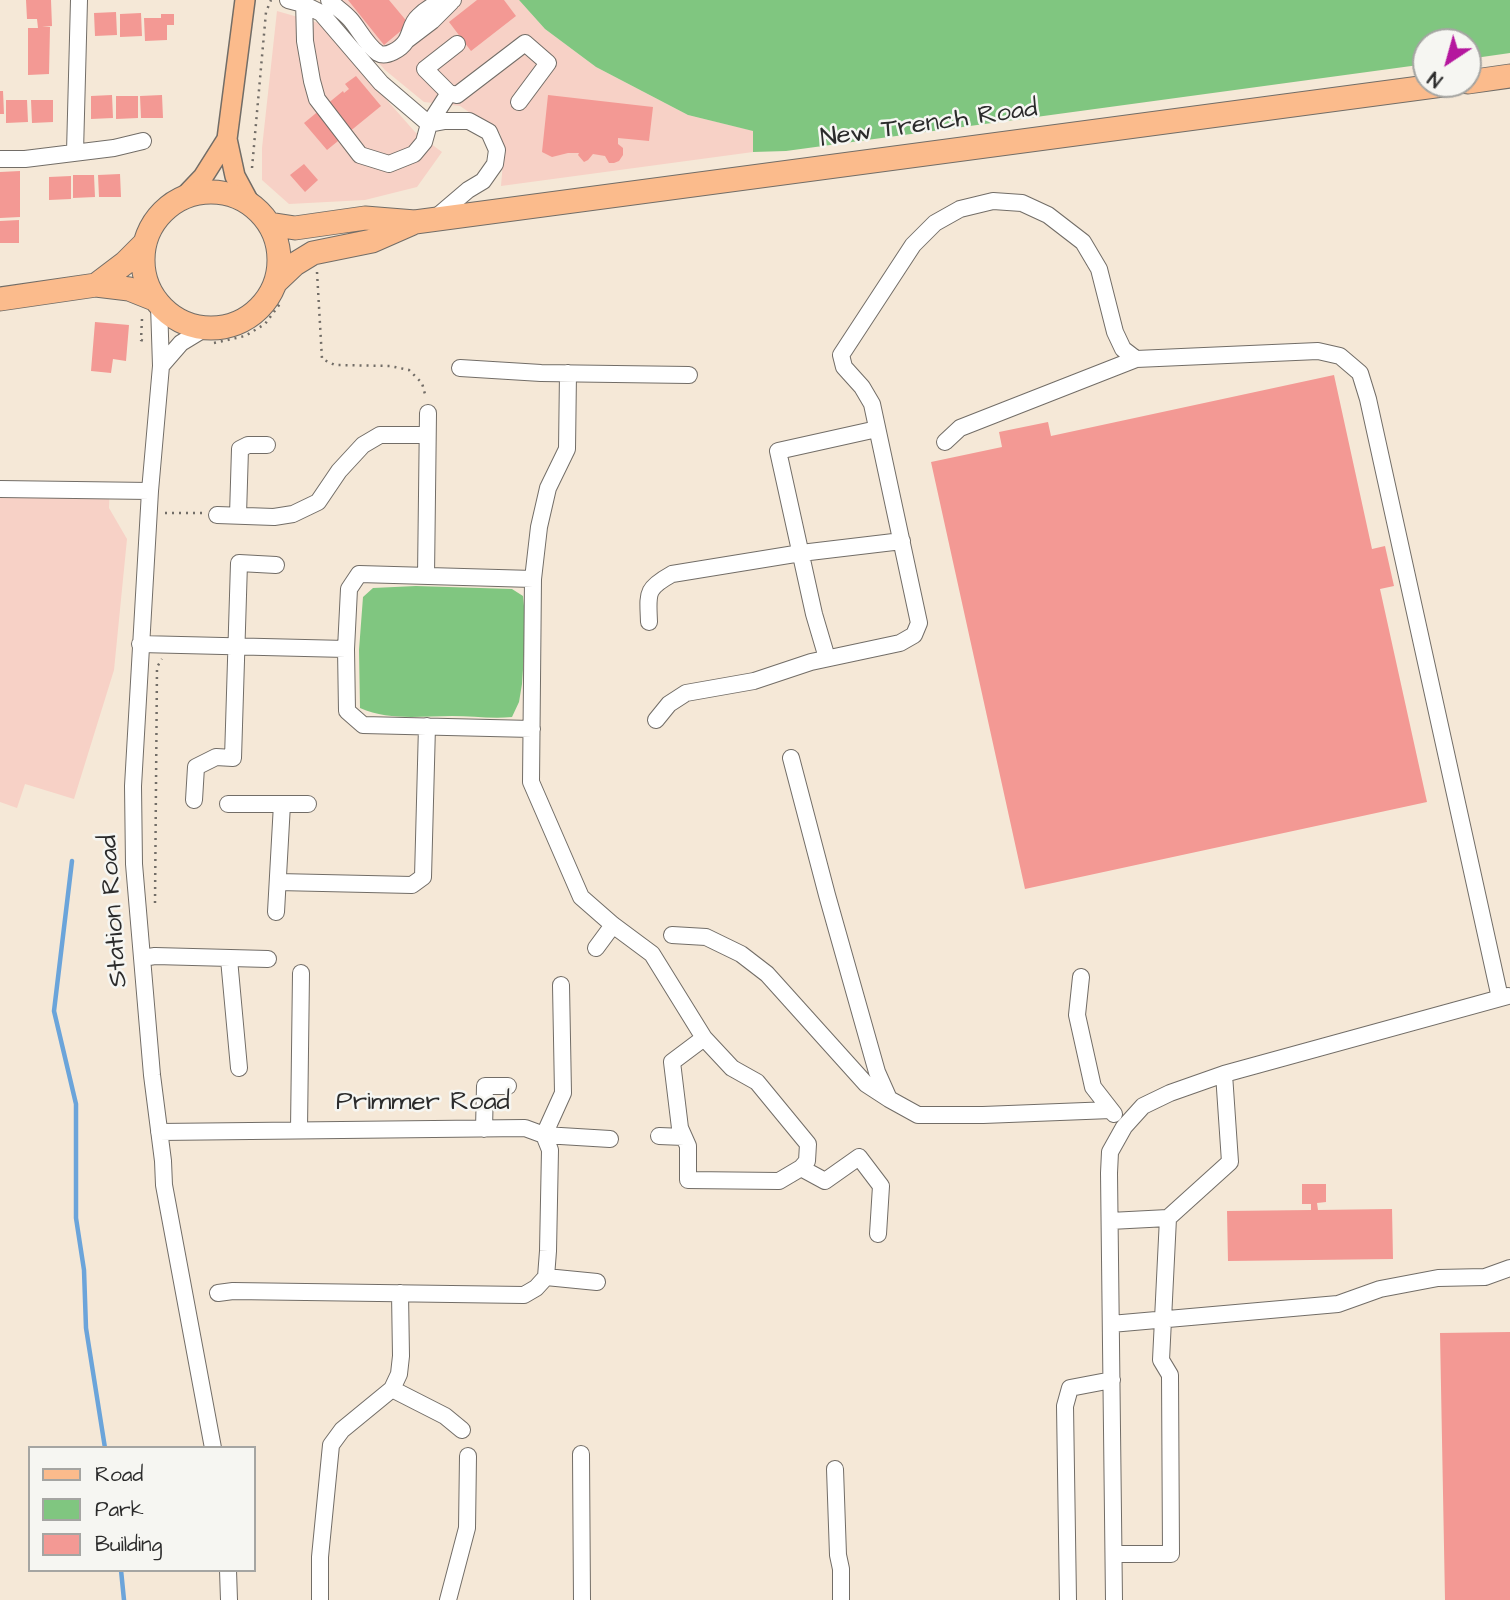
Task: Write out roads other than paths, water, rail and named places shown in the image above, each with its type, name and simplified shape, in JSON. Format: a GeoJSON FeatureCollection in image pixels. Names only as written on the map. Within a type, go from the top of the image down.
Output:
{"type":"FeatureCollection","features":[{"type":"Feature","properties":{"kind":"highway"},"geometry":{"type":"LineString","coordinates":[[1482,80],[1510,76]]}},
{"type":"Feature","properties":{"kind":"highway","name":"New Trench Road"},"geometry":{"type":"LineString","coordinates":[[269,224],[295,228],[365,218],[424,221],[1412,89]]}},
{"type":"Feature","properties":{"kind":"highway"},"geometry":{"type":"LineString","coordinates":[[0,299],[96,285],[129,289],[152,307],[205,336],[240,322],[279,292],[277,242],[261,213],[250,204],[229,194],[206,192],[184,197],[166,208],[153,224],[145,243],[142,262],[152,307]]}},
{"type":"Feature","properties":{"kind":"highway","name":"New Trench Road"},"geometry":{"type":"LineString","coordinates":[[279,292],[295,264],[313,253],[372,242],[424,221]]}},
{"type":"Feature","properties":{"kind":"highway"},"geometry":{"type":"LineString","coordinates":[[96,285],[125,263],[145,243]]}},
{"type":"Feature","properties":{"kind":"main road"},"geometry":{"type":"LineString","coordinates":[[245,0],[227,139],[236,176],[250,204]]}},
{"type":"Feature","properties":{"kind":"main road"},"geometry":{"type":"LineString","coordinates":[[184,197],[203,177],[227,139]]}},
{"type":"Feature","properties":{"kind":"street"},"geometry":{"type":"LineString","coordinates":[[75,152],[79,0]]}},
{"type":"Feature","properties":{"kind":"street"},"geometry":{"type":"LineString","coordinates":[[329,0],[349,17],[375,51],[387,55],[406,41],[416,18],[436,4],[452,0]]}},
{"type":"Feature","properties":{"kind":"street"},"geometry":{"type":"LineString","coordinates":[[298,1],[317,99],[360,155],[389,164],[414,154],[424,142],[429,124],[449,93]]}},
{"type":"Feature","properties":{"kind":"street"},"geometry":{"type":"LineString","coordinates":[[298,1],[321,13],[381,83],[429,124]]}},
{"type":"Feature","properties":{"kind":"street"},"geometry":{"type":"LineString","coordinates":[[457,44],[425,69],[449,93],[457,95],[525,43],[548,63],[519,102]]}},
{"type":"Feature","properties":{"kind":"street"},"geometry":{"type":"LineString","coordinates":[[424,221],[483,181],[495,164],[497,150],[489,132],[469,121],[429,124]]}},
{"type":"Feature","properties":{"kind":"street"},"geometry":{"type":"LineString","coordinates":[[0,159],[25,159],[114,148],[143,141]]}},
{"type":"Feature","properties":{"kind":"street"},"geometry":{"type":"LineString","coordinates":[[656,720],[668,704],[686,693],[754,681],[811,662],[900,643],[914,635],[919,623],[872,404],[862,387],[844,367],[841,355],[913,245],[935,223],[960,209],[993,201],[1022,202],[1048,215],[1083,242],[1099,269],[1122,349],[1136,359]]}},
{"type":"Feature","properties":{"kind":"street","name":"Station Road"},"geometry":{"type":"LineString","coordinates":[[152,307],[161,366],[150,491],[133,786],[134,864],[166,1202],[213,1446]]}},
{"type":"Feature","properties":{"kind":"street"},"geometry":{"type":"LineString","coordinates":[[161,366],[181,343],[205,336]]}},
{"type":"Feature","properties":{"kind":"street"},"geometry":{"type":"LineString","coordinates":[[945,442],[960,428],[1136,359],[1318,351],[1340,356],[1360,373],[1505,997],[1224,1074],[1170,1093],[1143,1106],[1124,1127],[1110,1152],[1114,1600]]}},
{"type":"Feature","properties":{"kind":"street"},"geometry":{"type":"LineString","coordinates":[[460,368],[541,373],[689,375]]}},
{"type":"Feature","properties":{"kind":"street"},"geometry":{"type":"LineString","coordinates":[[568,373],[567,449],[548,488],[539,527],[533,579],[531,782],[582,897],[613,925],[652,954],[704,1038],[732,1068],[757,1082],[808,1144],[807,1161],[801,1168],[779,1181],[688,1180],[688,1146],[680,1128],[672,1062],[704,1038]]}},
{"type":"Feature","properties":{"kind":"street"},"geometry":{"type":"LineString","coordinates":[[426,576],[428,413]]}},
{"type":"Feature","properties":{"kind":"street"},"geometry":{"type":"LineString","coordinates":[[827,658],[814,614],[778,451],[877,429]]}},
{"type":"Feature","properties":{"kind":"street"},"geometry":{"type":"LineString","coordinates":[[217,515],[274,517],[293,514],[318,502],[339,471],[363,445],[380,435],[428,435]]}},
{"type":"Feature","properties":{"kind":"street"},"geometry":{"type":"LineString","coordinates":[[238,515],[240,449],[248,445],[267,445]]}},
{"type":"Feature","properties":{"kind":"street"},"geometry":{"type":"LineString","coordinates":[[0,489],[150,491]]}},
{"type":"Feature","properties":{"kind":"street"},"geometry":{"type":"LineString","coordinates":[[649,622],[648,596],[655,584],[672,574],[801,553],[902,541]]}},
{"type":"Feature","properties":{"kind":"street"},"geometry":{"type":"LineString","coordinates":[[194,800],[195,767],[216,757],[233,758],[239,563],[276,565]]}},
{"type":"Feature","properties":{"kind":"street"},"geometry":{"type":"LineString","coordinates":[[532,729],[363,725],[347,711],[346,649],[349,589],[359,574],[533,579]]}},
{"type":"Feature","properties":{"kind":"street"},"geometry":{"type":"LineString","coordinates":[[141,644],[346,649]]}},
{"type":"Feature","properties":{"kind":"street"},"geometry":{"type":"LineString","coordinates":[[278,882],[412,886],[423,877],[427,726]]}},
{"type":"Feature","properties":{"kind":"street"},"geometry":{"type":"LineString","coordinates":[[791,758],[874,1059],[890,1100]]}},
{"type":"Feature","properties":{"kind":"street"},"geometry":{"type":"LineString","coordinates":[[228,804],[308,804]]}},
{"type":"Feature","properties":{"kind":"street"},"geometry":{"type":"LineString","coordinates":[[276,912],[282,804]]}},
{"type":"Feature","properties":{"kind":"street"},"geometry":{"type":"LineString","coordinates":[[596,948],[613,925]]}},
{"type":"Feature","properties":{"kind":"street"},"geometry":{"type":"LineString","coordinates":[[672,936],[706,937],[741,954],[767,974],[866,1084],[918,1115],[1111,1110]]}},
{"type":"Feature","properties":{"kind":"street"},"geometry":{"type":"LineString","coordinates":[[142,958],[155,956],[268,959]]}},
{"type":"Feature","properties":{"kind":"street"},"geometry":{"type":"LineString","coordinates":[[229,959],[239,1068]]}},
{"type":"Feature","properties":{"kind":"street"},"geometry":{"type":"LineString","coordinates":[[299,1129],[301,973]]}},
{"type":"Feature","properties":{"kind":"street"},"geometry":{"type":"LineString","coordinates":[[1081,977],[1077,1015],[1094,1087],[1124,1127]]}},
{"type":"Feature","properties":{"kind":"street"},"geometry":{"type":"LineString","coordinates":[[561,985],[564,1093],[544,1135],[610,1139]]}},
{"type":"Feature","properties":{"kind":"street"},"geometry":{"type":"LineString","coordinates":[[1110,1221],[1168,1218],[1230,1162],[1224,1074]]}},
{"type":"Feature","properties":{"kind":"street"},"geometry":{"type":"LineString","coordinates":[[484,1129],[485,1086],[508,1086]]}},
{"type":"Feature","properties":{"kind":"street","name":"Primmer Road"},"geometry":{"type":"LineString","coordinates":[[159,1132],[525,1128],[544,1135],[550,1150],[546,1278]]}},
{"type":"Feature","properties":{"kind":"street"},"geometry":{"type":"LineString","coordinates":[[659,1136],[684,1137]]}},
{"type":"Feature","properties":{"kind":"street"},"geometry":{"type":"LineString","coordinates":[[801,1168],[825,1181],[859,1157],[881,1186],[878,1234]]}},
{"type":"Feature","properties":{"kind":"street"},"geometry":{"type":"LineString","coordinates":[[1114,1554],[1171,1554],[1170,1375],[1161,1360],[1168,1218]]}},
{"type":"Feature","properties":{"kind":"street"},"geometry":{"type":"LineString","coordinates":[[1111,1324],[1338,1304],[1380,1289],[1438,1278],[1485,1277],[1510,1268]]}},
{"type":"Feature","properties":{"kind":"street"},"geometry":{"type":"LineString","coordinates":[[218,1293],[524,1295],[546,1278],[597,1282]]}},
{"type":"Feature","properties":{"kind":"street"},"geometry":{"type":"LineString","coordinates":[[320,1600],[320,1557],[331,1444],[342,1430],[392,1390],[399,1374],[401,1356],[400,1293]]}},
{"type":"Feature","properties":{"kind":"street"},"geometry":{"type":"LineString","coordinates":[[1068,1600],[1065,1406],[1070,1388],[1112,1380]]}},
{"type":"Feature","properties":{"kind":"street"},"geometry":{"type":"LineString","coordinates":[[392,1390],[446,1416],[462,1430]]}},
{"type":"Feature","properties":{"kind":"street"},"geometry":{"type":"LineString","coordinates":[[581,1454],[582,1600]]}},
{"type":"Feature","properties":{"kind":"street"},"geometry":{"type":"LineString","coordinates":[[448,1600],[467,1528],[468,1456]]}},
{"type":"Feature","properties":{"kind":"street"},"geometry":{"type":"LineString","coordinates":[[835,1469],[841,1600]]}},
{"type":"Feature","properties":{"kind":"street"},"geometry":{"type":"LineString","coordinates":[[228,1572],[229,1600]]}},
{"type":"Feature","properties":{"kind":"waterway"},"geometry":{"type":"LineString","coordinates":[[72,861],[54,1011],[76,1104],[76,1218],[84,1270],[86,1328],[105,1446]]}},
{"type":"Feature","properties":{"kind":"waterway"},"geometry":{"type":"LineString","coordinates":[[121,1572],[124,1600]]}}]}
